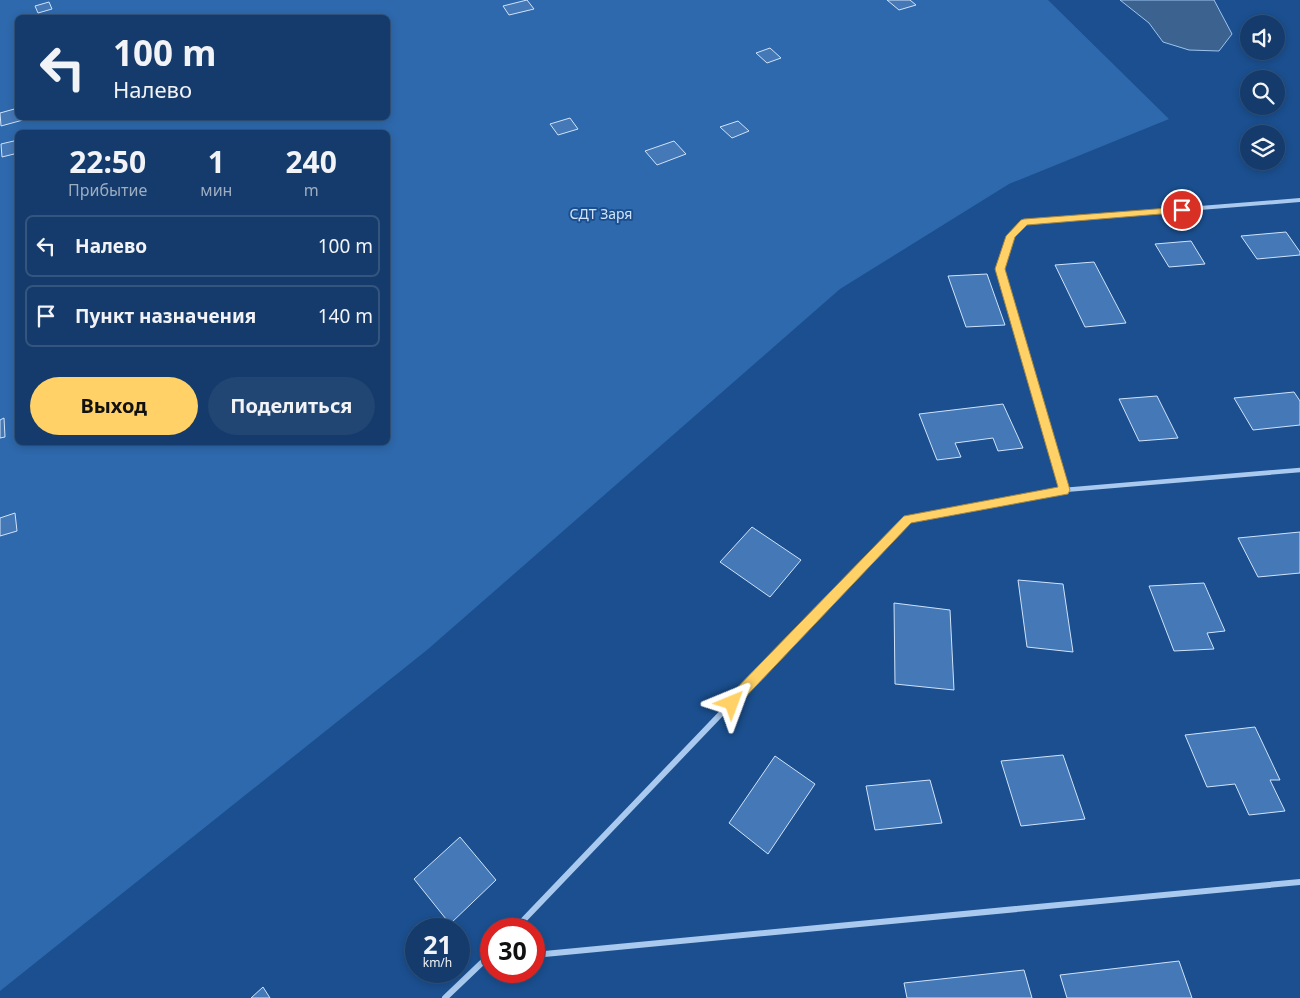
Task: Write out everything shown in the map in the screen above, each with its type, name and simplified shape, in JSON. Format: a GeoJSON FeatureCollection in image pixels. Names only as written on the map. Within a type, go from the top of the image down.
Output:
{"type":"FeatureCollection","features":[{"type":"Feature","properties":{"kind":"street"},"geometry":{"type":"LineString","coordinates":[[1064,490],[1000,269],[1010,236],[1024,222],[1300,200]]}},
{"type":"Feature","properties":{"kind":"street"},"geometry":{"type":"LineString","coordinates":[[526,918],[908,519],[1064,490],[1300,470]]}},
{"type":"Feature","properties":{"kind":"street"},"geometry":{"type":"LineString","coordinates":[[545,954],[1300,882]]}},
{"type":"Feature","properties":{"kind":"street"},"geometry":{"type":"LineString","coordinates":[[445,998],[480,967]]}},
{"type":"Feature","properties":{"kind":"green space","name":"СДТ Заря"},"geometry":{"type":"Polygon","coordinates":[[[0,0],[1048,0],[1169,119],[1009,184],[840,289],[427,650],[0,991],[0,0]]]}},
{"type":"Feature","properties":{"kind":"shaded area"},"geometry":{"type":"Polygon","coordinates":[[[1120,0],[1214,0],[1232,34],[1219,51],[1189,50],[1163,42],[1149,23],[1120,0]]]}},
{"type":"Feature","properties":{"kind":"building"},"geometry":{"type":"Polygon","coordinates":[[[527,0],[534,9],[509,15],[503,6],[527,0]]]}},
{"type":"Feature","properties":{"kind":"building"},"geometry":{"type":"Polygon","coordinates":[[[887,0],[910,0],[916,5],[899,10],[887,0]]]}},
{"type":"Feature","properties":{"kind":"building"},"geometry":{"type":"Polygon","coordinates":[[[49,2],[52,9],[38,13],[35,6],[49,2]]]}},
{"type":"Feature","properties":{"kind":"building"},"geometry":{"type":"Polygon","coordinates":[[[770,48],[781,58],[767,63],[756,53],[770,48]]]}},
{"type":"Feature","properties":{"kind":"building"},"geometry":{"type":"Polygon","coordinates":[[[15,109],[15,120],[23,120],[1,126],[0,113],[15,109]]]}},
{"type":"Feature","properties":{"kind":"building"},"geometry":{"type":"Polygon","coordinates":[[[570,118],[578,129],[558,135],[550,124],[570,118]]]}},
{"type":"Feature","properties":{"kind":"building"},"geometry":{"type":"Polygon","coordinates":[[[738,121],[749,131],[732,138],[720,127],[738,121]]]}},
{"type":"Feature","properties":{"kind":"building"},"geometry":{"type":"Polygon","coordinates":[[[15,141],[15,154],[2,157],[1,144],[15,141]]]}},
{"type":"Feature","properties":{"kind":"building"},"geometry":{"type":"Polygon","coordinates":[[[674,141],[686,154],[657,165],[645,151],[674,141]]]}},
{"type":"Feature","properties":{"kind":"building"},"geometry":{"type":"Polygon","coordinates":[[[1286,232],[1300,252],[1300,255],[1257,259],[1241,236],[1286,232]]]}},
{"type":"Feature","properties":{"kind":"building"},"geometry":{"type":"Polygon","coordinates":[[[1191,241],[1205,264],[1169,267],[1155,244],[1191,241]]]}},
{"type":"Feature","properties":{"kind":"building"},"geometry":{"type":"Polygon","coordinates":[[[1094,262],[1126,323],[1085,327],[1055,265],[1094,262]]]}},
{"type":"Feature","properties":{"kind":"building"},"geometry":{"type":"Polygon","coordinates":[[[987,274],[1005,325],[966,327],[948,276],[987,274]]]}},
{"type":"Feature","properties":{"kind":"building"},"geometry":{"type":"Polygon","coordinates":[[[1294,392],[1300,401],[1300,425],[1253,430],[1234,398],[1294,392]]]}},
{"type":"Feature","properties":{"kind":"building"},"geometry":{"type":"Polygon","coordinates":[[[1157,396],[1178,438],[1139,441],[1119,399],[1157,396]]]}},
{"type":"Feature","properties":{"kind":"building"},"geometry":{"type":"Polygon","coordinates":[[[1003,404],[1023,448],[998,451],[993,438],[955,443],[961,457],[937,460],[919,414],[1003,404]]]}},
{"type":"Feature","properties":{"kind":"building"},"geometry":{"type":"Polygon","coordinates":[[[4,418],[5,437],[0,438],[0,420],[4,418]]]}},
{"type":"Feature","properties":{"kind":"building"},"geometry":{"type":"Polygon","coordinates":[[[15,513],[17,531],[0,536],[0,518],[15,513]]]}},
{"type":"Feature","properties":{"kind":"building"},"geometry":{"type":"Polygon","coordinates":[[[752,527],[801,560],[770,597],[720,562],[752,527]]]}},
{"type":"Feature","properties":{"kind":"building"},"geometry":{"type":"Polygon","coordinates":[[[1300,532],[1300,573],[1258,577],[1238,538],[1300,532]]]}},
{"type":"Feature","properties":{"kind":"building"},"geometry":{"type":"Polygon","coordinates":[[[1018,580],[1063,584],[1073,652],[1027,647],[1018,580]]]}},
{"type":"Feature","properties":{"kind":"building"},"geometry":{"type":"Polygon","coordinates":[[[1204,583],[1225,631],[1207,633],[1214,649],[1174,651],[1149,586],[1204,583]]]}},
{"type":"Feature","properties":{"kind":"building"},"geometry":{"type":"Polygon","coordinates":[[[894,603],[950,610],[954,690],[895,684],[894,603]]]}},
{"type":"Feature","properties":{"kind":"building"},"geometry":{"type":"Polygon","coordinates":[[[1255,727],[1280,780],[1270,780],[1285,811],[1249,815],[1235,784],[1207,787],[1185,735],[1255,727]]]}},
{"type":"Feature","properties":{"kind":"building"},"geometry":{"type":"Polygon","coordinates":[[[1063,755],[1085,819],[1021,826],[1001,761],[1063,755]]]}},
{"type":"Feature","properties":{"kind":"building"},"geometry":{"type":"Polygon","coordinates":[[[775,756],[815,784],[768,854],[729,823],[775,756]]]}},
{"type":"Feature","properties":{"kind":"building"},"geometry":{"type":"Polygon","coordinates":[[[930,780],[942,823],[875,830],[866,786],[930,780]]]}},
{"type":"Feature","properties":{"kind":"building"},"geometry":{"type":"Polygon","coordinates":[[[460,837],[496,880],[456,918],[445,918],[414,879],[460,837]]]}},
{"type":"Feature","properties":{"kind":"building"},"geometry":{"type":"Polygon","coordinates":[[[1179,961],[1192,998],[1067,998],[1060,975],[1179,961]]]}},
{"type":"Feature","properties":{"kind":"building"},"geometry":{"type":"Polygon","coordinates":[[[1024,970],[1032,998],[907,998],[904,983],[1024,970]]]}},
{"type":"Feature","properties":{"kind":"building"},"geometry":{"type":"Polygon","coordinates":[[[263,987],[270,998],[251,998],[263,987]]]}},
{"type":"Feature","properties":{"kind":"route"},"geometry":{"type":"LineString","coordinates":[[732,703],[908,519],[1064,490],[1000,269],[1010,236],[1024,222],[1182,210]]}}]}
